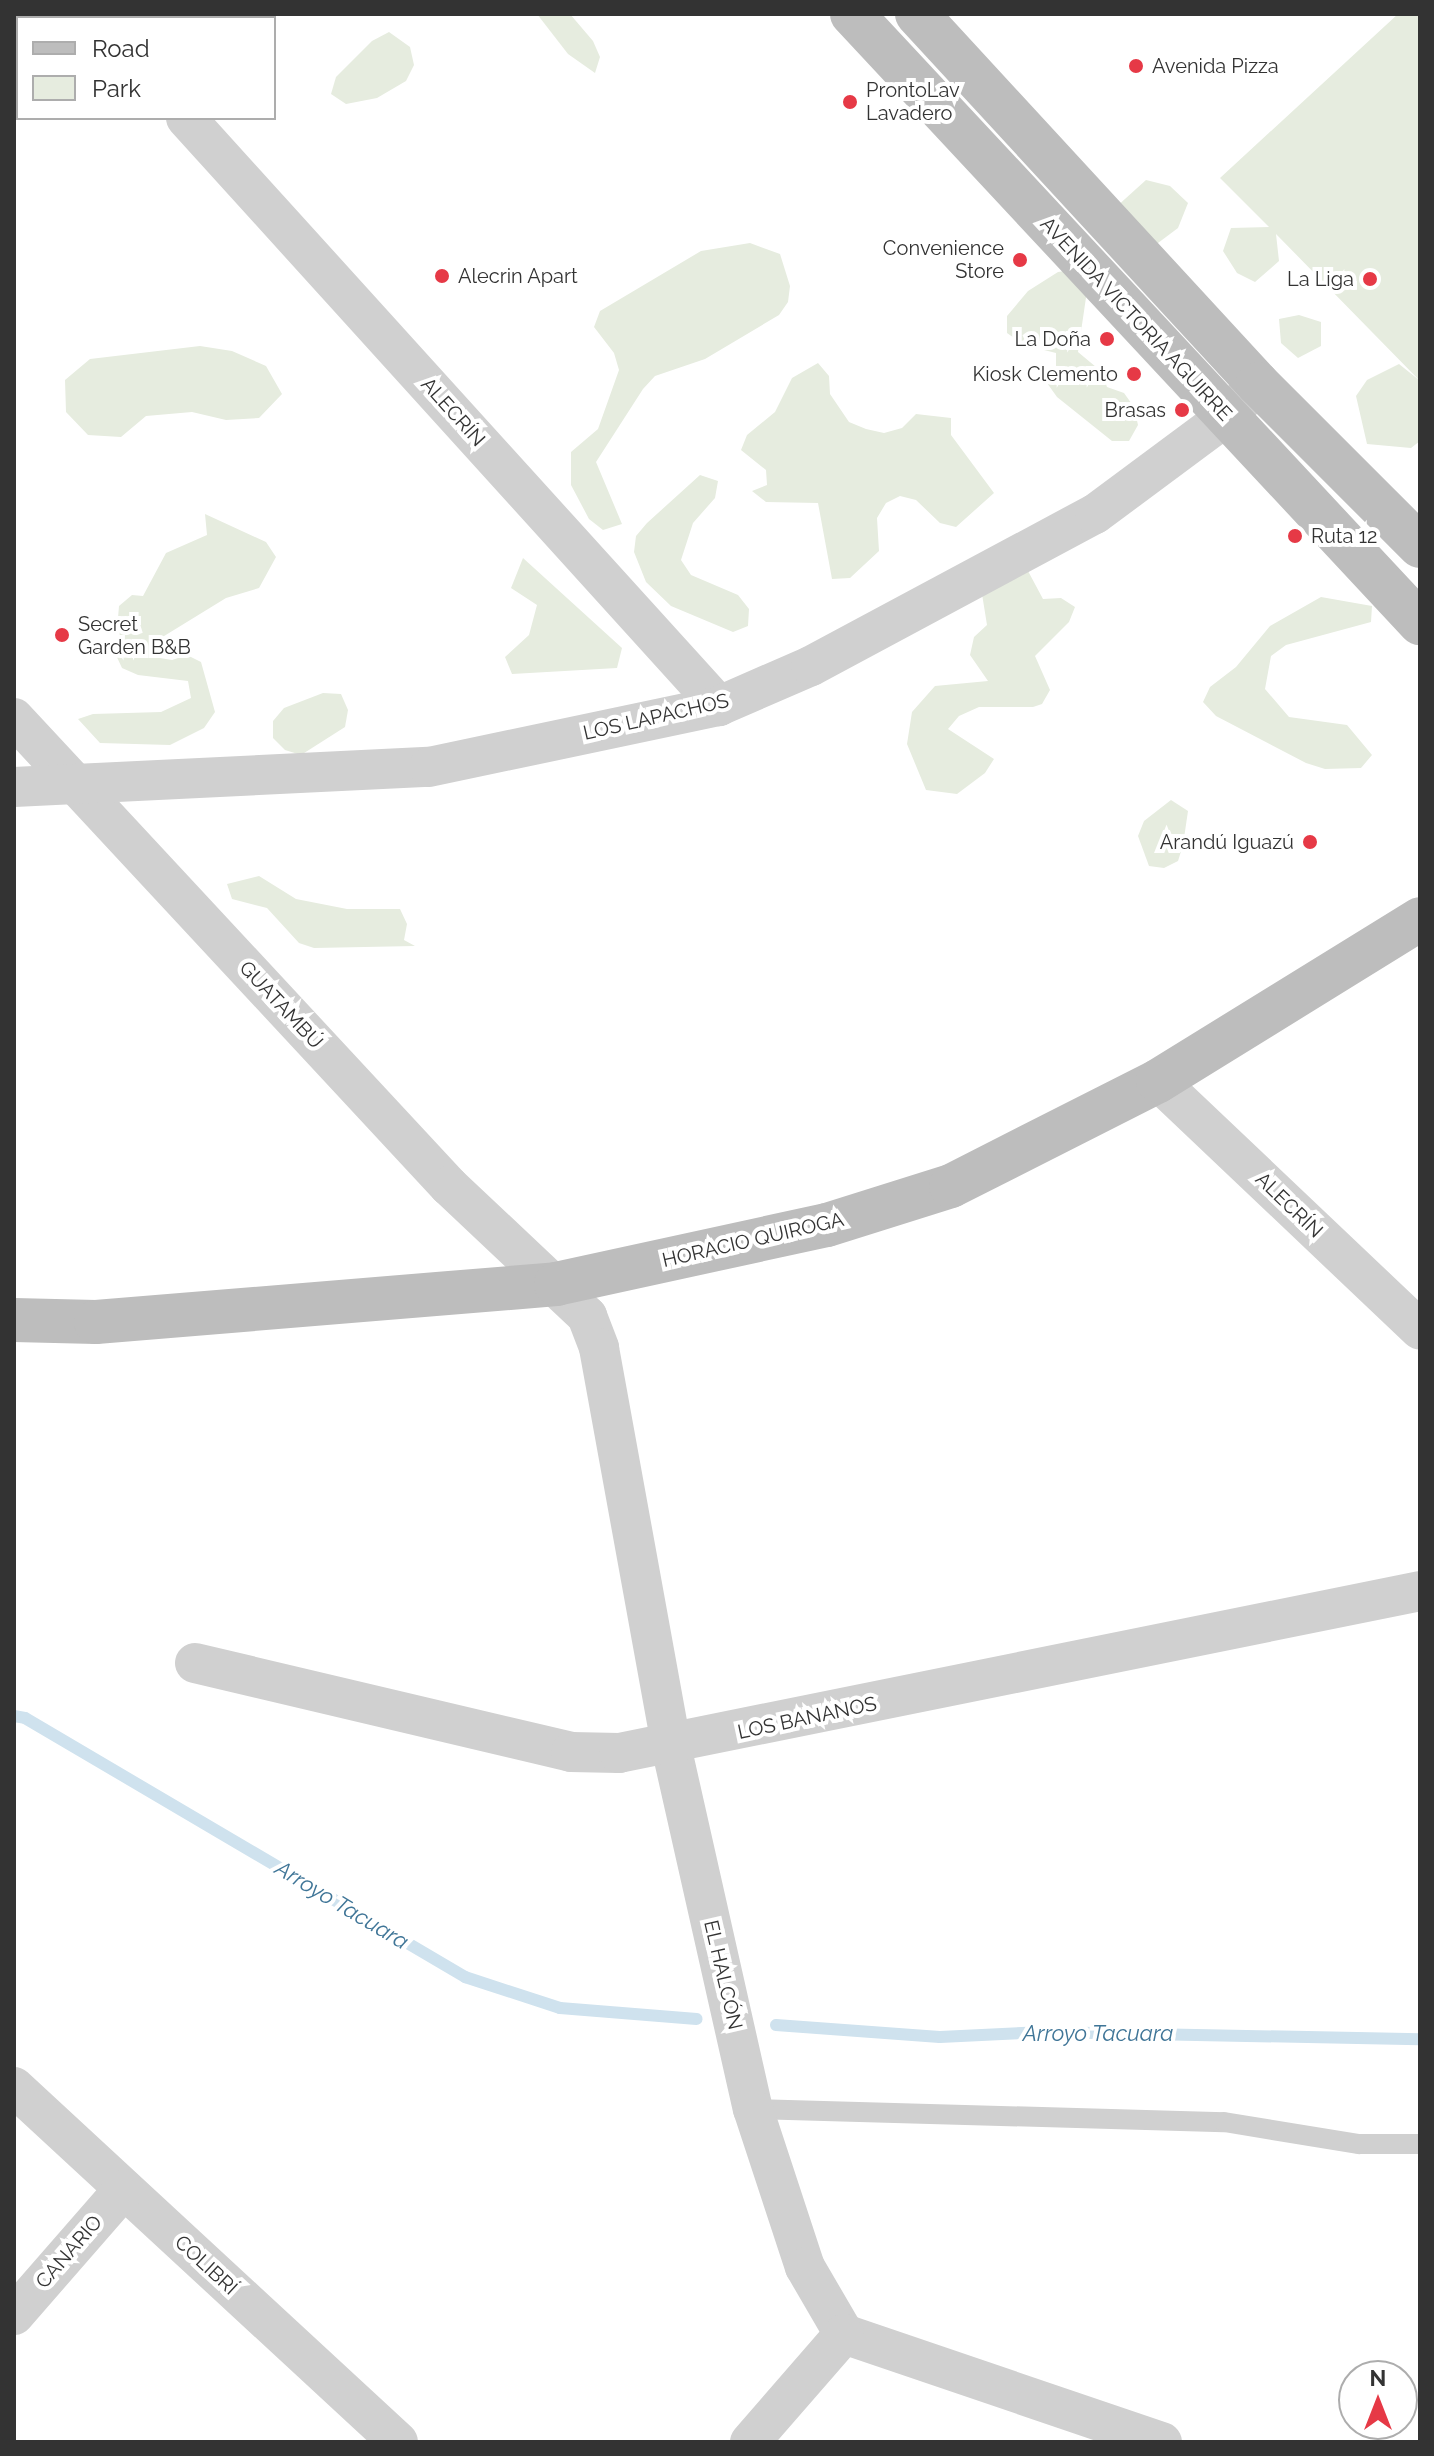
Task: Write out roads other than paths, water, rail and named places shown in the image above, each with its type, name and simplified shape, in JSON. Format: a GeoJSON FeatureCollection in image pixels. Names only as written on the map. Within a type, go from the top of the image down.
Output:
{"type":"FeatureCollection","features":[{"type":"Feature","properties":{"kind":"main road","name":"AVENIDA VICTORIA AGUIRRE"},"geometry":{"type":"LineString","coordinates":[[852,14],[1420,623]]}},
{"type":"Feature","properties":{"kind":"main road"},"geometry":{"type":"LineString","coordinates":[[917,14],[1258,384],[1420,546]]}},
{"type":"Feature","properties":{"kind":"main road","name":"HORACIO QUIROGA"},"geometry":{"type":"LineString","coordinates":[[14,1320],[96,1322],[556,1284],[827,1225],[951,1186],[1158,1081],[1420,919]]}},
{"type":"Feature","properties":{"kind":"street","name":"ALECRÍN"},"geometry":{"type":"LineString","coordinates":[[188,120],[719,706]]}},
{"type":"Feature","properties":{"kind":"street","name":"LOS LAPACHOS"},"geometry":{"type":"LineString","coordinates":[[14,787],[78,787],[429,767],[719,706],[811,666],[1095,514],[1227,416],[1258,384]]}},
{"type":"Feature","properties":{"kind":"street","name":"GUATAMBÚ"},"geometry":{"type":"LineString","coordinates":[[14,718],[449,1186],[556,1284]]}},
{"type":"Feature","properties":{"kind":"street","name":"ALECRÍN"},"geometry":{"type":"LineString","coordinates":[[1158,1081],[1420,1330]]}},
{"type":"Feature","properties":{"kind":"street","name":"EL HALCÓN"},"geometry":{"type":"LineString","coordinates":[[556,1284],[587,1316],[599,1348],[671,1746],[753,2109],[805,2267],[844,2334]]}},
{"type":"Feature","properties":{"kind":"street","name":"LOS BANANOS"},"geometry":{"type":"LineString","coordinates":[[195,1663],[571,1752],[619,1753],[671,1746],[1420,1591]]}},
{"type":"Feature","properties":{"kind":"street","name":"COLIBRÍ"},"geometry":{"type":"LineString","coordinates":[[14,2087],[398,2442]]}},
{"type":"Feature","properties":{"kind":"street","name":"CANARIO"},"geometry":{"type":"LineString","coordinates":[[14,2315],[124,2189]]}},
{"type":"Feature","properties":{"kind":"street"},"geometry":{"type":"LineString","coordinates":[[750,2442],[844,2334],[1162,2442]]}},
{"type":"Feature","properties":{"kind":"lane"},"geometry":{"type":"LineString","coordinates":[[753,2109],[1224,2122],[1359,2144],[1420,2144]]}},
{"type":"Feature","properties":{"kind":"waterway","name":"Arroyo Tacuara"},"geometry":{"type":"LineString","coordinates":[[14,1716],[25,1718],[465,1977],[560,2008],[697,2019]]}},
{"type":"Feature","properties":{"kind":"waterway","name":"Arroyo Tacuara"},"geometry":{"type":"LineString","coordinates":[[776,2025],[940,2037],[1044,2032],[1420,2039]]}},
{"type":"Feature","properties":{"kind":"place","name":"Avenida Pizza"},"geometry":{"type":"Point","coordinates":[1136,66]}},
{"type":"Feature","properties":{"kind":"place","name":"ProntoLav Lavadero"},"geometry":{"type":"Point","coordinates":[850,102]}},
{"type":"Feature","properties":{"kind":"place","name":"Convenience Store"},"geometry":{"type":"Point","coordinates":[1020,260]}},
{"type":"Feature","properties":{"kind":"place","name":"Alecrin Apart"},"geometry":{"type":"Point","coordinates":[442,276]}},
{"type":"Feature","properties":{"kind":"place","name":"La Liga"},"geometry":{"type":"Point","coordinates":[1370,279]}},
{"type":"Feature","properties":{"kind":"place","name":"La Doña"},"geometry":{"type":"Point","coordinates":[1107,339]}},
{"type":"Feature","properties":{"kind":"place","name":"Kiosk Clemento"},"geometry":{"type":"Point","coordinates":[1134,374]}},
{"type":"Feature","properties":{"kind":"place","name":"Brasas"},"geometry":{"type":"Point","coordinates":[1182,410]}},
{"type":"Feature","properties":{"kind":"place","name":"Ruta 12"},"geometry":{"type":"Point","coordinates":[1295,536]}},
{"type":"Feature","properties":{"kind":"place","name":"Secret Garden B&B"},"geometry":{"type":"Point","coordinates":[62,635]}},
{"type":"Feature","properties":{"kind":"place","name":"Arandú Iguazú"},"geometry":{"type":"Point","coordinates":[1310,842]}}]}
